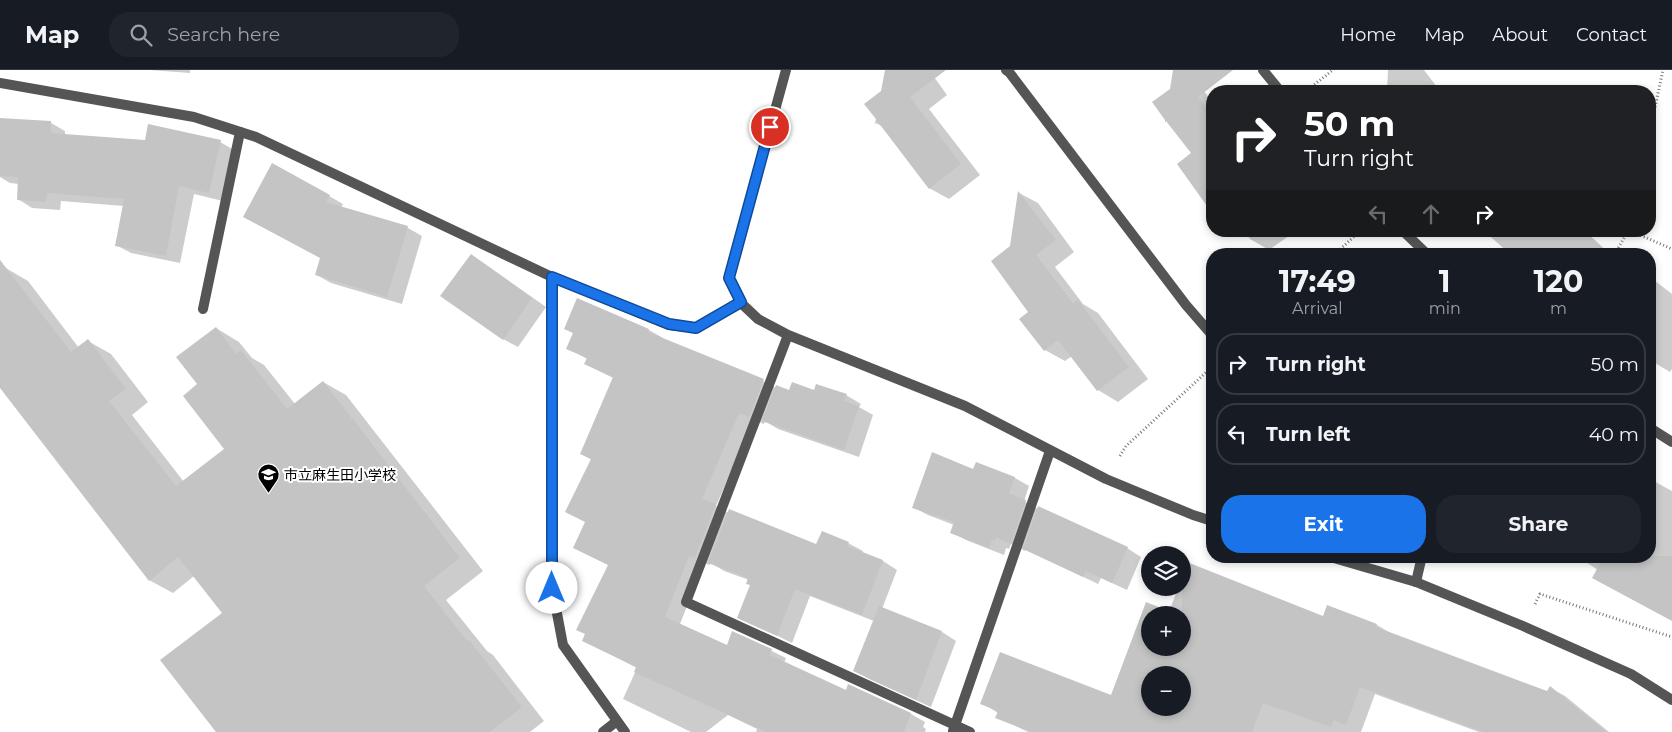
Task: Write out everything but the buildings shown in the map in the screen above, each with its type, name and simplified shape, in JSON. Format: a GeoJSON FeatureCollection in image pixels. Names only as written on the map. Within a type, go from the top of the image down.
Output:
{"type":"FeatureCollection","features":[{"type":"Feature","properties":{"kind":"street"},"geometry":{"type":"LineString","coordinates":[[786,70],[729,278],[741,302],[758,319],[788,334],[965,406],[1106,479],[1206,519]]}},
{"type":"Feature","properties":{"kind":"street"},"geometry":{"type":"LineString","coordinates":[[1006,70],[1047,121],[1186,305],[1206,328]]}},
{"type":"Feature","properties":{"kind":"street"},"geometry":{"type":"LineString","coordinates":[[1263,70],[1275,85]]}},
{"type":"Feature","properties":{"kind":"street"},"geometry":{"type":"LineString","coordinates":[[0,83],[194,117],[256,137],[552,277],[669,324],[696,328],[741,302]]}},
{"type":"Feature","properties":{"kind":"street"},"geometry":{"type":"LineString","coordinates":[[203,309],[240,132]]}},
{"type":"Feature","properties":{"kind":"street"},"geometry":{"type":"LineString","coordinates":[[1409,237],[1421,248]]}},
{"type":"Feature","properties":{"kind":"street"},"geometry":{"type":"LineString","coordinates":[[552,277],[552,588],[563,645],[625,732]]}},
{"type":"Feature","properties":{"kind":"street"},"geometry":{"type":"LineString","coordinates":[[788,334],[686,602],[954,729],[970,732]]}},
{"type":"Feature","properties":{"kind":"street"},"geometry":{"type":"LineString","coordinates":[[1656,432],[1672,442]]}},
{"type":"Feature","properties":{"kind":"street"},"geometry":{"type":"LineString","coordinates":[[954,729],[1050,451]]}},
{"type":"Feature","properties":{"kind":"street"},"geometry":{"type":"LineString","coordinates":[[1351,563],[1416,582],[1523,626],[1631,674],[1672,700]]}},
{"type":"Feature","properties":{"kind":"street"},"geometry":{"type":"LineString","coordinates":[[1416,582],[1420,563]]}},
{"type":"Feature","properties":{"kind":"street"},"geometry":{"type":"LineString","coordinates":[[603,732],[616,721]]}},
{"type":"Feature","properties":{"kind":"path"},"geometry":{"type":"LineString","coordinates":[[1313,85],[1333,70]]}},
{"type":"Feature","properties":{"kind":"path"},"geometry":{"type":"LineString","coordinates":[[1656,103],[1663,70]]}},
{"type":"Feature","properties":{"kind":"path"},"geometry":{"type":"LineString","coordinates":[[1342,248],[1353,237]]}},
{"type":"Feature","properties":{"kind":"path"},"geometry":{"type":"LineString","coordinates":[[1620,248],[1626,237]]}},
{"type":"Feature","properties":{"kind":"path"},"geometry":{"type":"LineString","coordinates":[[1644,237],[1672,249]]}},
{"type":"Feature","properties":{"kind":"path"},"geometry":{"type":"LineString","coordinates":[[1106,479],[1126,446],[1206,373]]}},
{"type":"Feature","properties":{"kind":"path"},"geometry":{"type":"LineString","coordinates":[[1523,626],[1540,594],[1672,637]]}},
{"type":"Feature","properties":{"kind":"place","name":"市立麻生田小学校"},"geometry":{"type":"Point","coordinates":[268,494]}},
{"type":"Feature","properties":{"kind":"route"},"geometry":{"type":"LineString","coordinates":[[552,588],[552,277],[669,324],[696,328],[741,302],[729,278],[770,127]]}}]}
